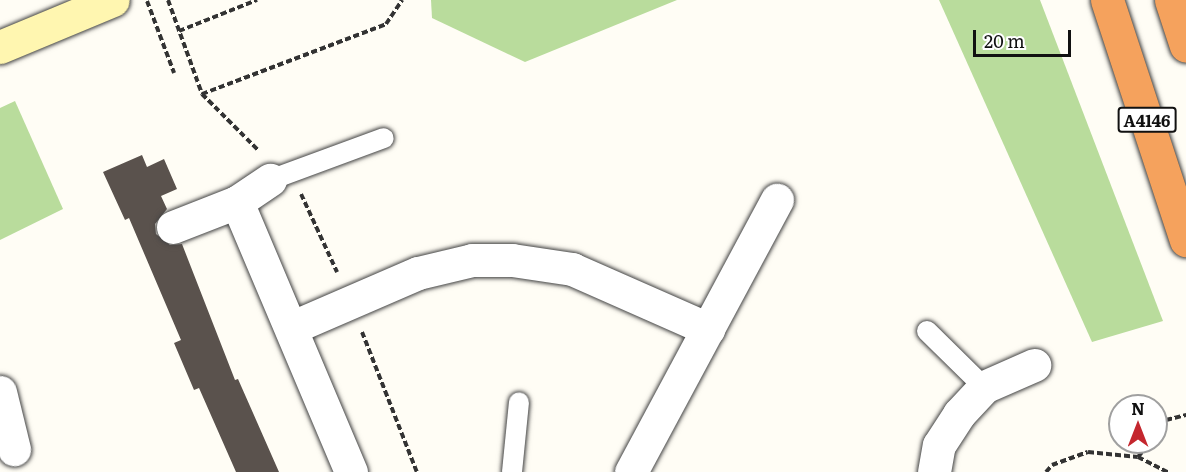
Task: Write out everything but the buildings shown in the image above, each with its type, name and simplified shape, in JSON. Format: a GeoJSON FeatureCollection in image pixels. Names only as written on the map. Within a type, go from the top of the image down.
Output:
{"type":"FeatureCollection","features":[{"type":"Feature","properties":{"kind":"highway","name":"A4146"},"geometry":{"type":"LineString","coordinates":[[1107,0],[1186,240]]}},
{"type":"Feature","properties":{"kind":"highway"},"geometry":{"type":"LineString","coordinates":[[1171,0],[1186,46]]}},
{"type":"Feature","properties":{"kind":"street"},"geometry":{"type":"LineString","coordinates":[[0,47],[100,5]]}},
{"type":"Feature","properties":{"kind":"street"},"geometry":{"type":"LineString","coordinates":[[173,227],[237,202],[281,176]]}},
{"type":"Feature","properties":{"kind":"street"},"geometry":{"type":"LineString","coordinates":[[631,472],[777,200]]}},
{"type":"Feature","properties":{"kind":"street"},"geometry":{"type":"LineString","coordinates":[[237,202],[293,327],[351,472]]}},
{"type":"Feature","properties":{"kind":"street"},"geometry":{"type":"LineString","coordinates":[[293,327],[418,273],[472,260],[512,260],[572,269],[708,329]]}},
{"type":"Feature","properties":{"kind":"street"},"geometry":{"type":"LineString","coordinates":[[934,472],[939,445],[959,414],[984,387],[1034,364]]}},
{"type":"Feature","properties":{"kind":"street"},"geometry":{"type":"LineString","coordinates":[[0,392],[11,458]]}},
{"type":"Feature","properties":{"kind":"lane"},"geometry":{"type":"LineString","coordinates":[[281,176],[384,138]]}},
{"type":"Feature","properties":{"kind":"lane"},"geometry":{"type":"LineString","coordinates":[[927,331],[984,387]]}},
{"type":"Feature","properties":{"kind":"lane"},"geometry":{"type":"LineString","coordinates":[[512,472],[519,402]]}},
{"type":"Feature","properties":{"kind":"path"},"geometry":{"type":"LineString","coordinates":[[146,0],[174,72]]}},
{"type":"Feature","properties":{"kind":"path"},"geometry":{"type":"LineString","coordinates":[[168,0],[202,94],[281,176],[350,302],[417,472]]}},
{"type":"Feature","properties":{"kind":"path"},"geometry":{"type":"LineString","coordinates":[[179,31],[257,0]]}},
{"type":"Feature","properties":{"kind":"path"},"geometry":{"type":"LineString","coordinates":[[202,94],[386,24],[402,0]]}},
{"type":"Feature","properties":{"kind":"path"},"geometry":{"type":"LineString","coordinates":[[1168,420],[1186,415]]}},
{"type":"Feature","properties":{"kind":"path"},"geometry":{"type":"LineString","coordinates":[[1046,472],[1052,465],[1088,452],[1138,457],[1168,472]]}},
{"type":"Feature","properties":{"kind":"green space"},"geometry":{"type":"Polygon","coordinates":[[[431,0],[677,0],[525,62],[432,18],[431,0]]]}},
{"type":"Feature","properties":{"kind":"green space"},"geometry":{"type":"Polygon","coordinates":[[[939,0],[1040,0],[1163,321],[1092,342],[939,0]]]}},
{"type":"Feature","properties":{"kind":"green space"},"geometry":{"type":"Polygon","coordinates":[[[15,101],[63,209],[0,240],[0,108],[15,101]]]}}]}
